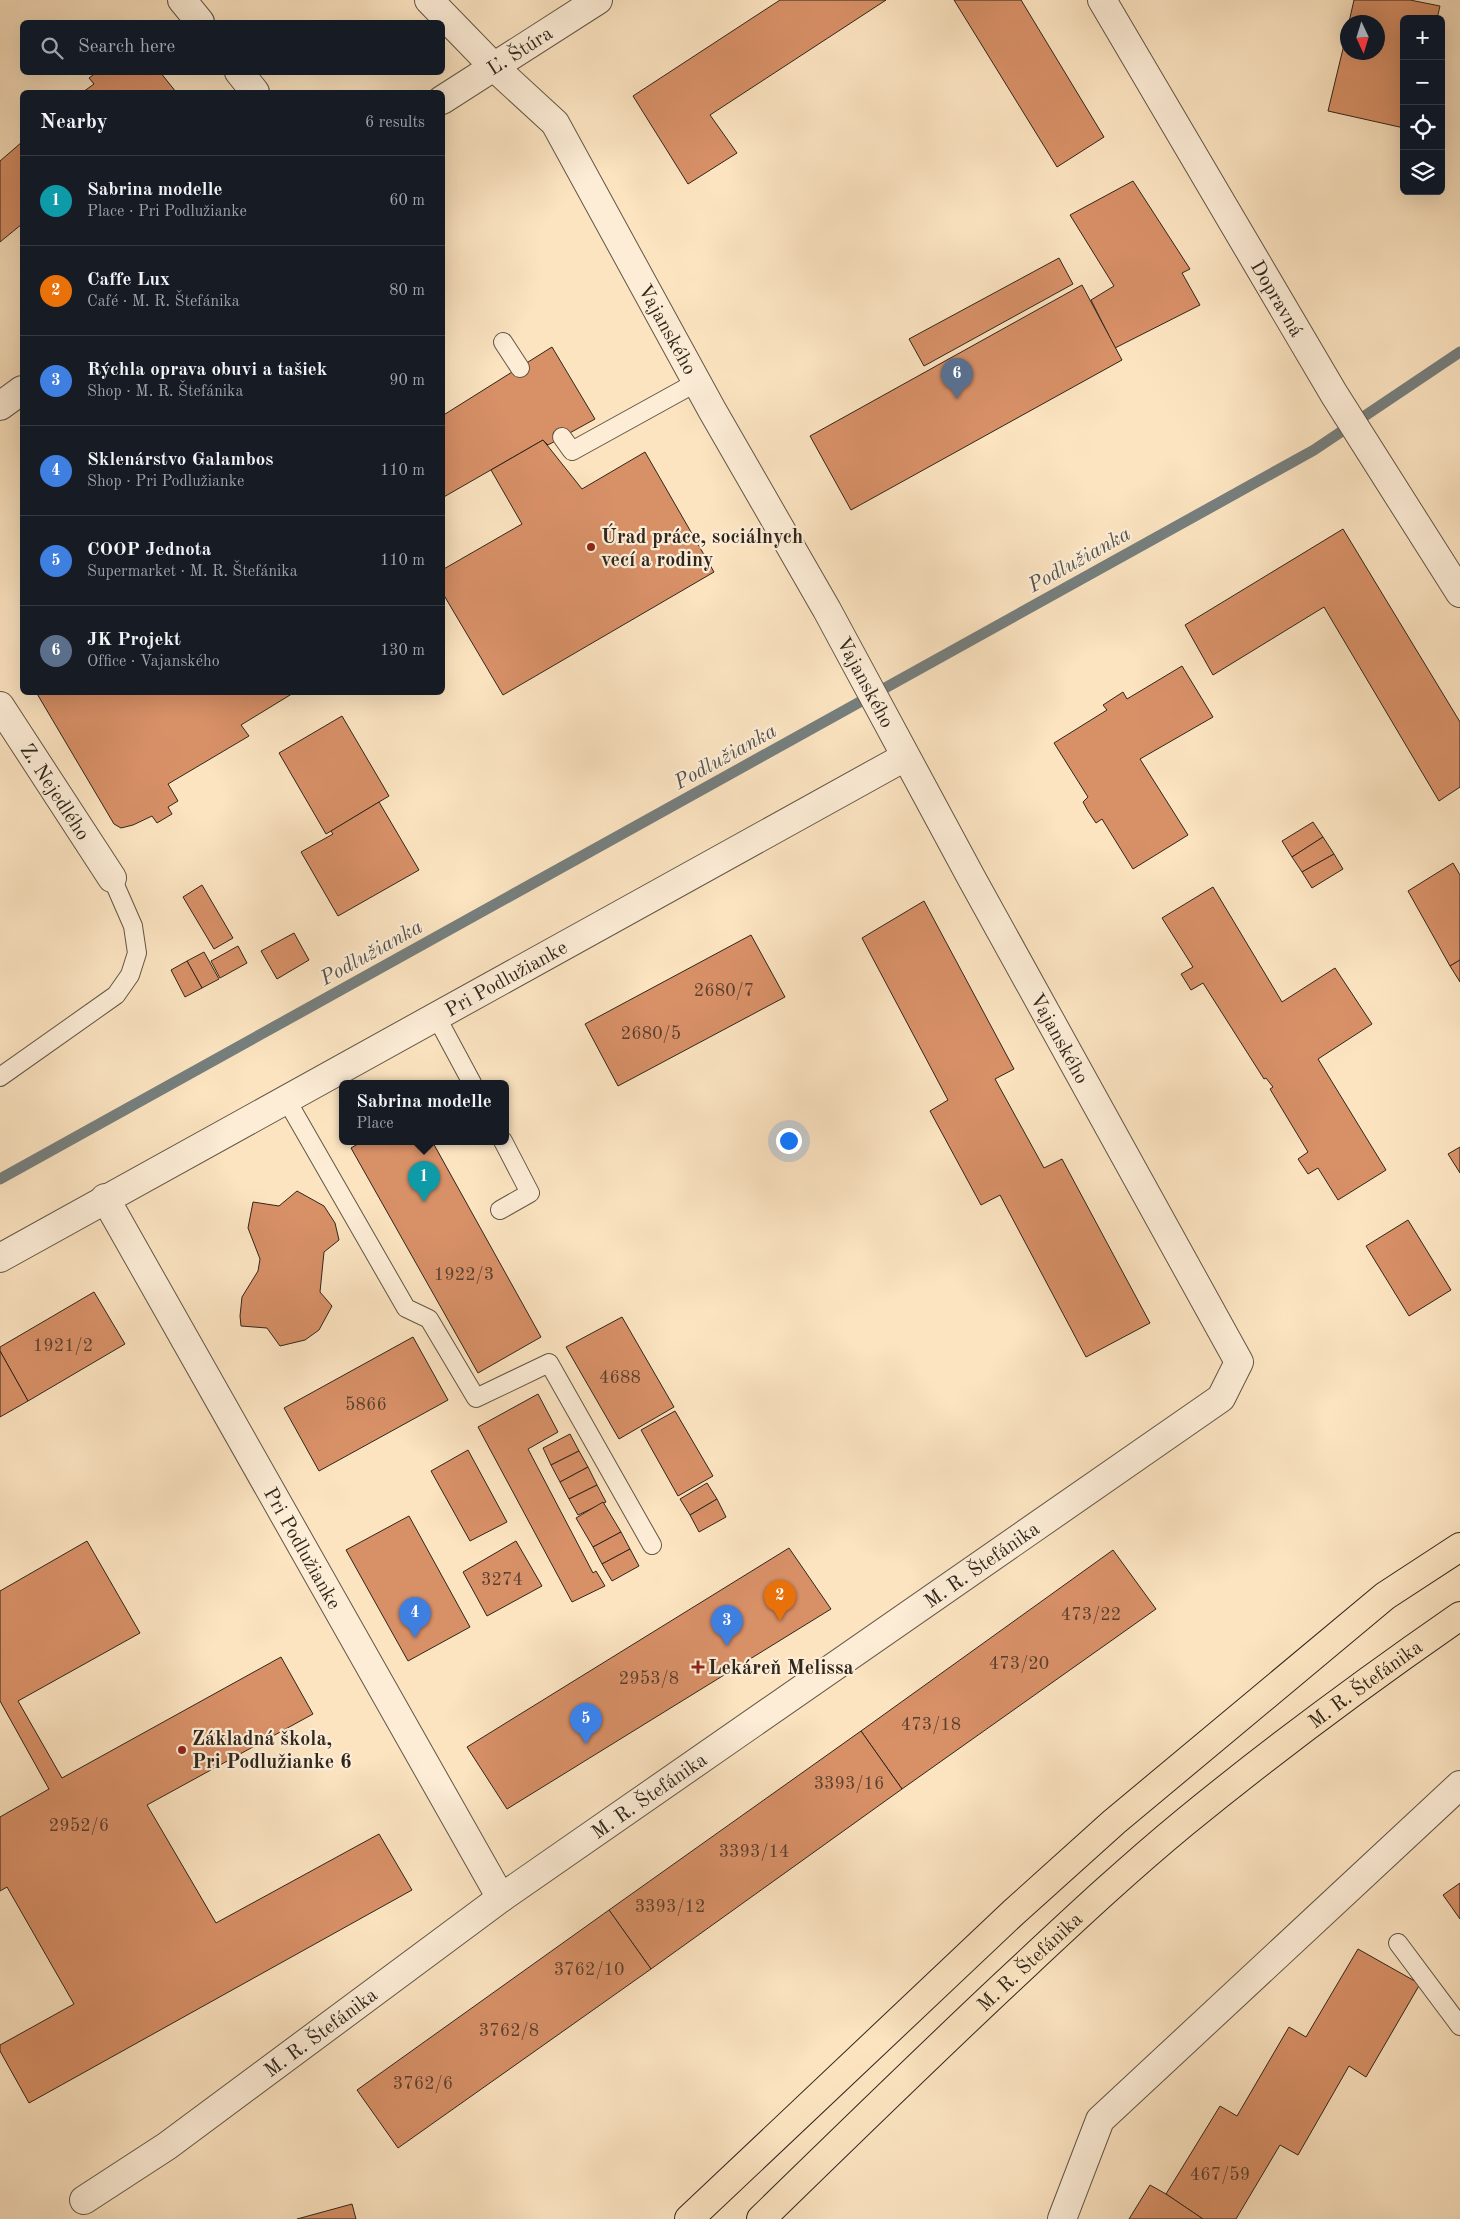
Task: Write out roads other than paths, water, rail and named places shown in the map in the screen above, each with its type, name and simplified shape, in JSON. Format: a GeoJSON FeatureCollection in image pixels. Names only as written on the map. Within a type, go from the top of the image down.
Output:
{"type":"FeatureCollection","features":[{"type":"Feature","properties":{"kind":"main road"},"geometry":{"type":"LineString","coordinates":[[689,2219],[1014,1912],[1114,1822],[1384,1596],[1460,1547]]}},
{"type":"Feature","properties":{"kind":"main road","name":"M. R. Štefánika"},"geometry":{"type":"LineString","coordinates":[[761,2219],[1060,1932],[1184,1823],[1402,1657],[1460,1616]]}},
{"type":"Feature","properties":{"kind":"street"},"geometry":{"type":"LineString","coordinates":[[182,0],[198,20]]}},
{"type":"Feature","properties":{"kind":"street","name":"Vajanského"},"geometry":{"type":"LineString","coordinates":[[429,0],[494,66],[555,123],[697,382],[851,653],[905,757],[1239,1362],[1220,1398]]}},
{"type":"Feature","properties":{"kind":"street","name":"Ľ. Štúra"},"geometry":{"type":"LineString","coordinates":[[445,98],[598,0]]}},
{"type":"Feature","properties":{"kind":"street","name":"Dopravná"},"geometry":{"type":"LineString","coordinates":[[1102,0],[1334,394],[1460,593]]}},
{"type":"Feature","properties":{"kind":"street"},"geometry":{"type":"LineString","coordinates":[[241,75],[253,90]]}},
{"type":"Feature","properties":{"kind":"street"},"geometry":{"type":"LineString","coordinates":[[0,406],[20,391]]}},
{"type":"Feature","properties":{"kind":"street","name":"Z. Nejedlého"},"geometry":{"type":"LineString","coordinates":[[0,706],[112,878]]}},
{"type":"Feature","properties":{"kind":"street","name":"Pri Podlužianke"},"geometry":{"type":"LineString","coordinates":[[0,1258],[105,1198],[905,757]]}},
{"type":"Feature","properties":{"kind":"street","name":"Pri Podlužianke"},"geometry":{"type":"LineString","coordinates":[[105,1198],[501,1898]]}},
{"type":"Feature","properties":{"kind":"street","name":"M. R. Štefánika"},"geometry":{"type":"LineString","coordinates":[[84,2200],[167,2146],[501,1898],[1220,1398]]}},
{"type":"Feature","properties":{"kind":"street"},"geometry":{"type":"LineString","coordinates":[[1062,2219],[1100,2120],[1460,1785]]}},
{"type":"Feature","properties":{"kind":"lane"},"geometry":{"type":"LineString","coordinates":[[503,342],[520,368]]}},
{"type":"Feature","properties":{"kind":"lane"},"geometry":{"type":"LineString","coordinates":[[562,437],[572,451],[697,382]]}},
{"type":"Feature","properties":{"kind":"lane"},"geometry":{"type":"LineString","coordinates":[[0,1077],[116,996],[130,975],[137,953],[133,926],[112,878]]}},
{"type":"Feature","properties":{"kind":"lane"},"geometry":{"type":"LineString","coordinates":[[436,1016],[470,1080]]}},
{"type":"Feature","properties":{"kind":"lane"},"geometry":{"type":"LineString","coordinates":[[286,1098],[406,1308],[429,1319],[476,1398],[548,1363],[652,1545]]}},
{"type":"Feature","properties":{"kind":"lane"},"geometry":{"type":"LineString","coordinates":[[500,1210],[530,1192],[504,1145]]}},
{"type":"Feature","properties":{"kind":"lane"},"geometry":{"type":"LineString","coordinates":[[1398,1943],[1460,2026]]}},
{"type":"Feature","properties":{"kind":"waterway","name":"Podlužianka"},"geometry":{"type":"LineString","coordinates":[[0,1179],[1314,450],[1460,352]]}},
{"type":"Feature","properties":{"kind":"place","name":"JK Projekt"},"geometry":{"type":"Point","coordinates":[957,399]}},
{"type":"Feature","properties":{"kind":"place","name":"Úrad práce, sociálnych vecí a rodiny"},"geometry":{"type":"Point","coordinates":[591,547]}},
{"type":"Feature","properties":{"kind":"place","name":"Sabrina modelle"},"geometry":{"type":"Point","coordinates":[424,1202]}},
{"type":"Feature","properties":{"kind":"place","name":"Caffe Lux"},"geometry":{"type":"Point","coordinates":[780,1621]}},
{"type":"Feature","properties":{"kind":"place","name":"Sklenárstvo Galambos"},"geometry":{"type":"Point","coordinates":[415,1638]}},
{"type":"Feature","properties":{"kind":"place","name":"Rýchla oprava obuvi a tašiek"},"geometry":{"type":"Point","coordinates":[727,1646]}},
{"type":"Feature","properties":{"kind":"place","name":"Lekáreň Melissa"},"geometry":{"type":"Point","coordinates":[698,1667]}},
{"type":"Feature","properties":{"kind":"place","name":"COOP Jednota"},"geometry":{"type":"Point","coordinates":[586,1744]}},
{"type":"Feature","properties":{"kind":"place","name":"Základná škola, Pri Podlužianke 6"},"geometry":{"type":"Point","coordinates":[182,1750]}}]}
